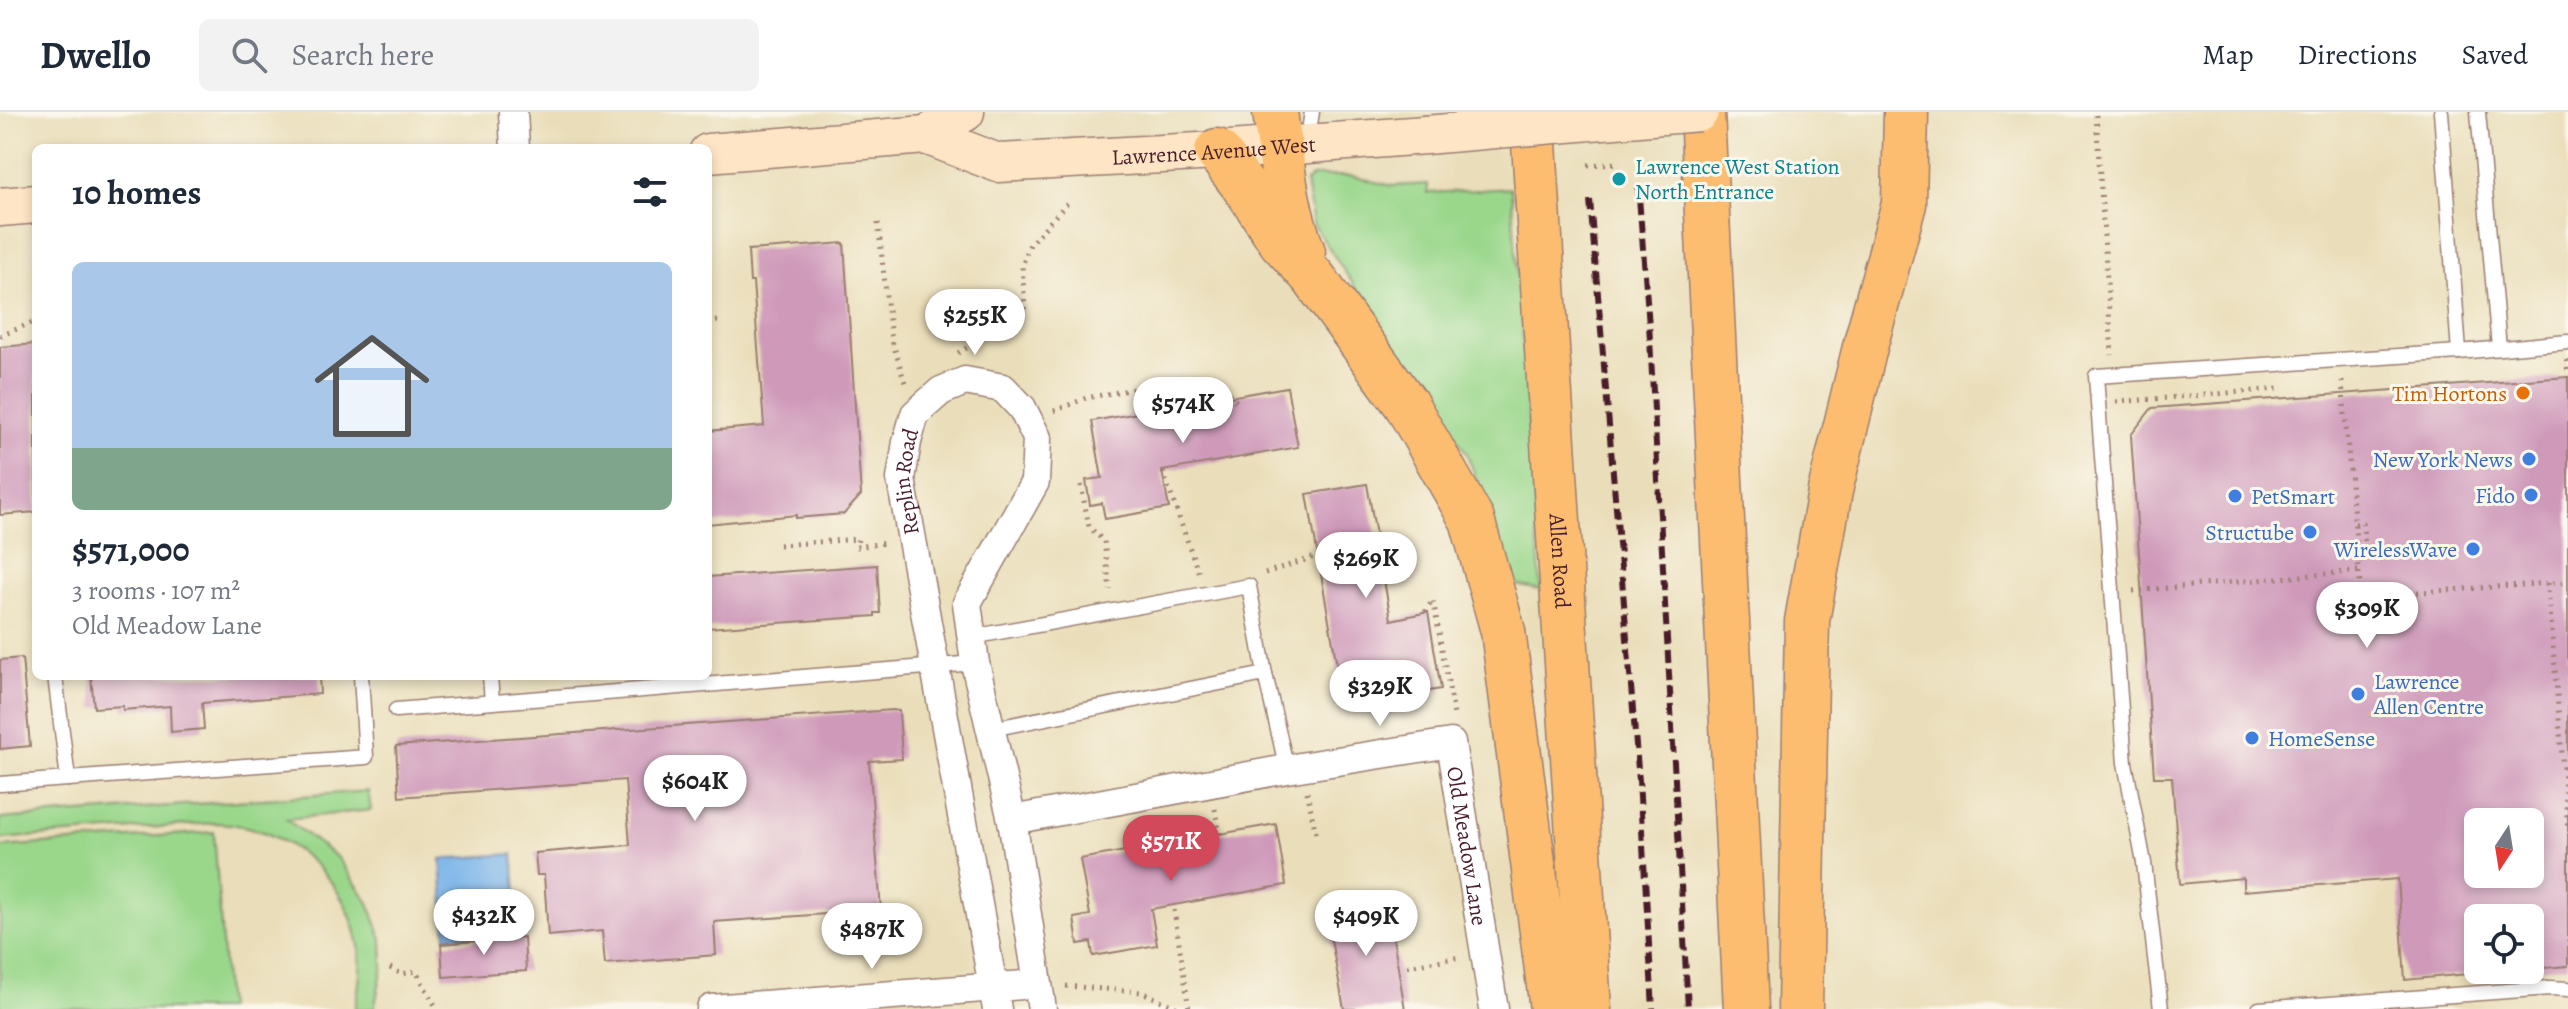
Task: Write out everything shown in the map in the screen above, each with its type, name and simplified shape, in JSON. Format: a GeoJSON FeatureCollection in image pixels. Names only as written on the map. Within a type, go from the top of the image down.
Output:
{"type":"FeatureCollection","features":[{"type":"Feature","properties":{"kind":"highway","name":"Allen Road"},"geometry":{"type":"LineString","coordinates":[[1532,112],[1589,1009]]}},
{"type":"Feature","properties":{"kind":"highway"},"geometry":{"type":"LineString","coordinates":[[1700,112],[1746,1009]]}},
{"type":"Feature","properties":{"kind":"highway"},"geometry":{"type":"LineString","coordinates":[[1800,1009],[1807,621],[1830,491],[1904,204],[1906,112]]}},
{"type":"Feature","properties":{"kind":"highway"},"geometry":{"type":"LineString","coordinates":[[1293,128],[1293,228],[1313,277]]}},
{"type":"Feature","properties":{"kind":"highway"},"geometry":{"type":"LineString","coordinates":[[1217,151],[1281,242],[1313,277],[1406,404],[1472,520],[1503,631],[1552,1009]]}},
{"type":"Feature","properties":{"kind":"main road","name":"Lawrence Avenue West"},"geometry":{"type":"LineString","coordinates":[[712,153],[926,135],[965,112]]}},
{"type":"Feature","properties":{"kind":"main road","name":"Lawrence Avenue West"},"geometry":{"type":"LineString","coordinates":[[926,135],[998,163],[1217,151],[1293,128],[1425,135],[1700,112]]}},
{"type":"Feature","properties":{"kind":"main road"},"geometry":{"type":"LineString","coordinates":[[0,207],[32,204]]}},
{"type":"Feature","properties":{"kind":"street"},"geometry":{"type":"LineString","coordinates":[[513,112],[515,144]]}},
{"type":"Feature","properties":{"kind":"street","name":"Replin Road"},"geometry":{"type":"LineString","coordinates":[[995,999],[901,479],[915,414],[941,391],[965,381],[1003,388],[1022,408],[1037,438],[1035,482],[967,603],[974,650],[1012,820],[1040,996]]}},
{"type":"Feature","properties":{"kind":"street","name":"Old Meadow Lane"},"geometry":{"type":"LineString","coordinates":[[1012,820],[1451,743],[1494,1009]]}},
{"type":"Feature","properties":{"kind":"street"},"geometry":{"type":"LineString","coordinates":[[711,1009],[1040,996]]}},
{"type":"Feature","properties":{"kind":"lane"},"geometry":{"type":"LineString","coordinates":[[2441,112],[2459,352]]}},
{"type":"Feature","properties":{"kind":"lane"},"geometry":{"type":"LineString","coordinates":[[2478,112],[2499,348]]}},
{"type":"Feature","properties":{"kind":"lane"},"geometry":{"type":"LineString","coordinates":[[2161,1009],[2144,863],[2125,763],[2096,376],[2568,342]]}},
{"type":"Feature","properties":{"kind":"lane"},"geometry":{"type":"LineString","coordinates":[[396,710],[934,667],[974,650],[1113,611],[1249,586],[1265,674],[1295,768]]}},
{"type":"Feature","properties":{"kind":"lane"},"geometry":{"type":"LineString","coordinates":[[991,729],[1265,674]]}},
{"type":"Feature","properties":{"kind":"lane"},"geometry":{"type":"LineString","coordinates":[[56,680],[68,779]]}},
{"type":"Feature","properties":{"kind":"lane"},"geometry":{"type":"LineString","coordinates":[[0,784],[366,757],[361,680]]}},
{"type":"Feature","properties":{"kind":"lane"},"geometry":{"type":"LineString","coordinates":[[490,680],[492,702]]}},
{"type":"Feature","properties":{"kind":"lane"},"geometry":{"type":"LineString","coordinates":[[2259,1009],[2568,989]]}},
{"type":"Feature","properties":{"kind":"path"},"geometry":{"type":"LineString","coordinates":[[1588,165],[1616,163]]}},
{"type":"Feature","properties":{"kind":"path"},"geometry":{"type":"LineString","coordinates":[[950,357],[1015,319],[1025,308],[1022,266],[1030,244],[1068,202]]}},
{"type":"Feature","properties":{"kind":"path"},"geometry":{"type":"LineString","coordinates":[[878,223],[891,337],[908,391],[917,382]]}},
{"type":"Feature","properties":{"kind":"path"},"geometry":{"type":"LineString","coordinates":[[712,322],[718,321]]}},
{"type":"Feature","properties":{"kind":"path"},"geometry":{"type":"LineString","coordinates":[[0,336],[32,323]]}},
{"type":"Feature","properties":{"kind":"path"},"geometry":{"type":"LineString","coordinates":[[1052,412],[1086,398],[1186,379],[1204,379],[1222,387],[1237,402]]}},
{"type":"Feature","properties":{"kind":"path"},"geometry":{"type":"LineString","coordinates":[[2328,385],[2343,384]]}},
{"type":"Feature","properties":{"kind":"path"},"geometry":{"type":"LineString","coordinates":[[2115,402],[2282,389]]}},
{"type":"Feature","properties":{"kind":"path"},"geometry":{"type":"LineString","coordinates":[[2344,393],[2361,596],[2568,582]]}},
{"type":"Feature","properties":{"kind":"path"},"geometry":{"type":"LineString","coordinates":[[1163,472],[1206,594]]}},
{"type":"Feature","properties":{"kind":"path"},"geometry":{"type":"LineString","coordinates":[[1081,485],[1089,527],[1104,541],[1113,611]]}},
{"type":"Feature","properties":{"kind":"path"},"geometry":{"type":"LineString","coordinates":[[779,545],[858,539],[856,547],[912,540]]}},
{"type":"Feature","properties":{"kind":"path"},"geometry":{"type":"LineString","coordinates":[[1249,586],[1269,570],[1318,556]]}},
{"type":"Feature","properties":{"kind":"path"},"geometry":{"type":"LineString","coordinates":[[2142,590],[2359,571]]}},
{"type":"Feature","properties":{"kind":"path"},"geometry":{"type":"LineString","coordinates":[[2548,583],[2568,830]]}},
{"type":"Feature","properties":{"kind":"path"},"geometry":{"type":"LineString","coordinates":[[1425,612],[1433,600],[1456,725],[1451,743]]}},
{"type":"Feature","properties":{"kind":"path"},"geometry":{"type":"LineString","coordinates":[[1295,768],[1316,834]]}},
{"type":"Feature","properties":{"kind":"path"},"geometry":{"type":"LineString","coordinates":[[1174,910],[1189,1009]]}},
{"type":"Feature","properties":{"kind":"path"},"geometry":{"type":"LineString","coordinates":[[1407,966],[1485,953]]}},
{"type":"Feature","properties":{"kind":"path"},"geometry":{"type":"LineString","coordinates":[[390,968],[402,974],[416,971],[437,1009]]}},
{"type":"Feature","properties":{"kind":"path"},"geometry":{"type":"LineString","coordinates":[[1040,996],[1142,992],[1180,1009]]}},
{"type":"Feature","properties":{"kind":"green space"},"geometry":{"type":"Polygon","coordinates":[[[1314,176],[1352,176],[1392,186],[1428,184],[1428,193],[1511,188],[1541,590],[1516,585],[1467,454],[1313,224],[1306,182],[1314,176]]]}},
{"type":"Feature","properties":{"kind":"green space"},"geometry":{"type":"Polygon","coordinates":[[[368,791],[371,810],[286,819],[338,858],[369,903],[382,940],[383,967],[374,1009],[355,1009],[360,975],[358,941],[339,894],[307,857],[287,843],[240,826],[215,823],[0,839],[0,819],[368,791]]]}},
{"type":"Feature","properties":{"kind":"green space"},"geometry":{"type":"Polygon","coordinates":[[[214,832],[227,1009],[0,1009],[0,847],[214,832]]]}},
{"type":"Feature","properties":{"kind":"water"},"geometry":{"type":"Polygon","coordinates":[[[513,854],[519,932],[446,937],[441,859],[513,854]]]}},
{"type":"Feature","properties":{"kind":"building"},"geometry":{"type":"Polygon","coordinates":[[[844,243],[861,495],[844,514],[796,518],[796,515],[712,524],[712,431],[764,426],[748,250],[844,243]]]}},
{"type":"Feature","properties":{"kind":"building"},"geometry":{"type":"Polygon","coordinates":[[[32,344],[32,512],[0,515],[0,347],[32,344]]]}},
{"type":"Feature","properties":{"kind":"building","name":"Lawrence Allen Centre"},"geometry":{"type":"Polygon","coordinates":[[[2568,377],[2568,966],[2544,968],[2544,904],[2464,904],[2464,974],[2405,980],[2398,879],[2243,891],[2243,878],[2180,884],[2172,777],[2154,777],[2131,435],[2152,408],[2568,377]]]}},
{"type":"Feature","properties":{"kind":"building"},"geometry":{"type":"Polygon","coordinates":[[[1287,387],[1298,447],[1162,471],[1169,508],[1105,519],[1102,503],[1090,505],[1086,480],[1102,478],[1092,421],[1287,387]]]}},
{"type":"Feature","properties":{"kind":"building"},"geometry":{"type":"Polygon","coordinates":[[[1367,484],[1391,620],[1428,612],[1441,689],[1400,696],[1397,679],[1341,689],[1307,494],[1367,484]]]}},
{"type":"Feature","properties":{"kind":"building"},"geometry":{"type":"Polygon","coordinates":[[[877,565],[880,613],[875,613],[875,616],[712,628],[712,577],[877,565]]]}},
{"type":"Feature","properties":{"kind":"building"},"geometry":{"type":"Polygon","coordinates":[[[22,658],[30,746],[0,749],[0,660],[22,658]]]}},
{"type":"Feature","properties":{"kind":"building"},"geometry":{"type":"Polygon","coordinates":[[[91,680],[319,680],[320,694],[202,703],[204,729],[171,732],[170,706],[123,710],[123,706],[94,708],[91,680]]]}},
{"type":"Feature","properties":{"kind":"building"},"geometry":{"type":"Polygon","coordinates":[[[899,711],[902,759],[869,761],[881,910],[714,922],[716,955],[605,964],[602,931],[548,936],[544,875],[537,875],[535,853],[630,845],[625,780],[399,797],[396,746],[899,711]]]}},
{"type":"Feature","properties":{"kind":"building"},"geometry":{"type":"Polygon","coordinates":[[[1276,824],[1286,885],[1151,909],[1157,945],[1093,956],[1091,942],[1078,944],[1074,918],[1090,915],[1080,859],[1276,824]]]}},
{"type":"Feature","properties":{"kind":"building"},"geometry":{"type":"Polygon","coordinates":[[[1387,902],[1405,1009],[1344,1009],[1326,913],[1387,902]]]}},
{"type":"Feature","properties":{"kind":"building"},"geometry":{"type":"Polygon","coordinates":[[[524,937],[526,971],[443,977],[441,944],[524,937]]]}},
{"type":"Feature","properties":{"kind":"railway"},"geometry":{"type":"LineString","coordinates":[[1638,184],[1650,339],[1688,1009]]}},
{"type":"Feature","properties":{"kind":"railway"},"geometry":{"type":"LineString","coordinates":[[1590,200],[1639,781],[1653,1009]]}},
{"type":"Feature","properties":{"kind":"place","name":"Lawrence West Station North Entrance"},"geometry":{"type":"Point","coordinates":[1619,179]}},
{"type":"Feature","properties":{"kind":"place","name":"Tim Hortons"},"geometry":{"type":"Point","coordinates":[2523,393]}},
{"type":"Feature","properties":{"kind":"place","name":"New York News"},"geometry":{"type":"Point","coordinates":[2529,459]}},
{"type":"Feature","properties":{"kind":"place","name":"Fido"},"geometry":{"type":"Point","coordinates":[2531,495]}},
{"type":"Feature","properties":{"kind":"place","name":"PetSmart"},"geometry":{"type":"Point","coordinates":[2235,496]}},
{"type":"Feature","properties":{"kind":"place","name":"Structube"},"geometry":{"type":"Point","coordinates":[2310,532]}},
{"type":"Feature","properties":{"kind":"place","name":"WirelessWave"},"geometry":{"type":"Point","coordinates":[2473,549]}},
{"type":"Feature","properties":{"kind":"place","name":"Lawrence Allen Centre"},"geometry":{"type":"Point","coordinates":[2358,694]}},
{"type":"Feature","properties":{"kind":"place","name":"HomeSense"},"geometry":{"type":"Point","coordinates":[2252,738]}}]}
